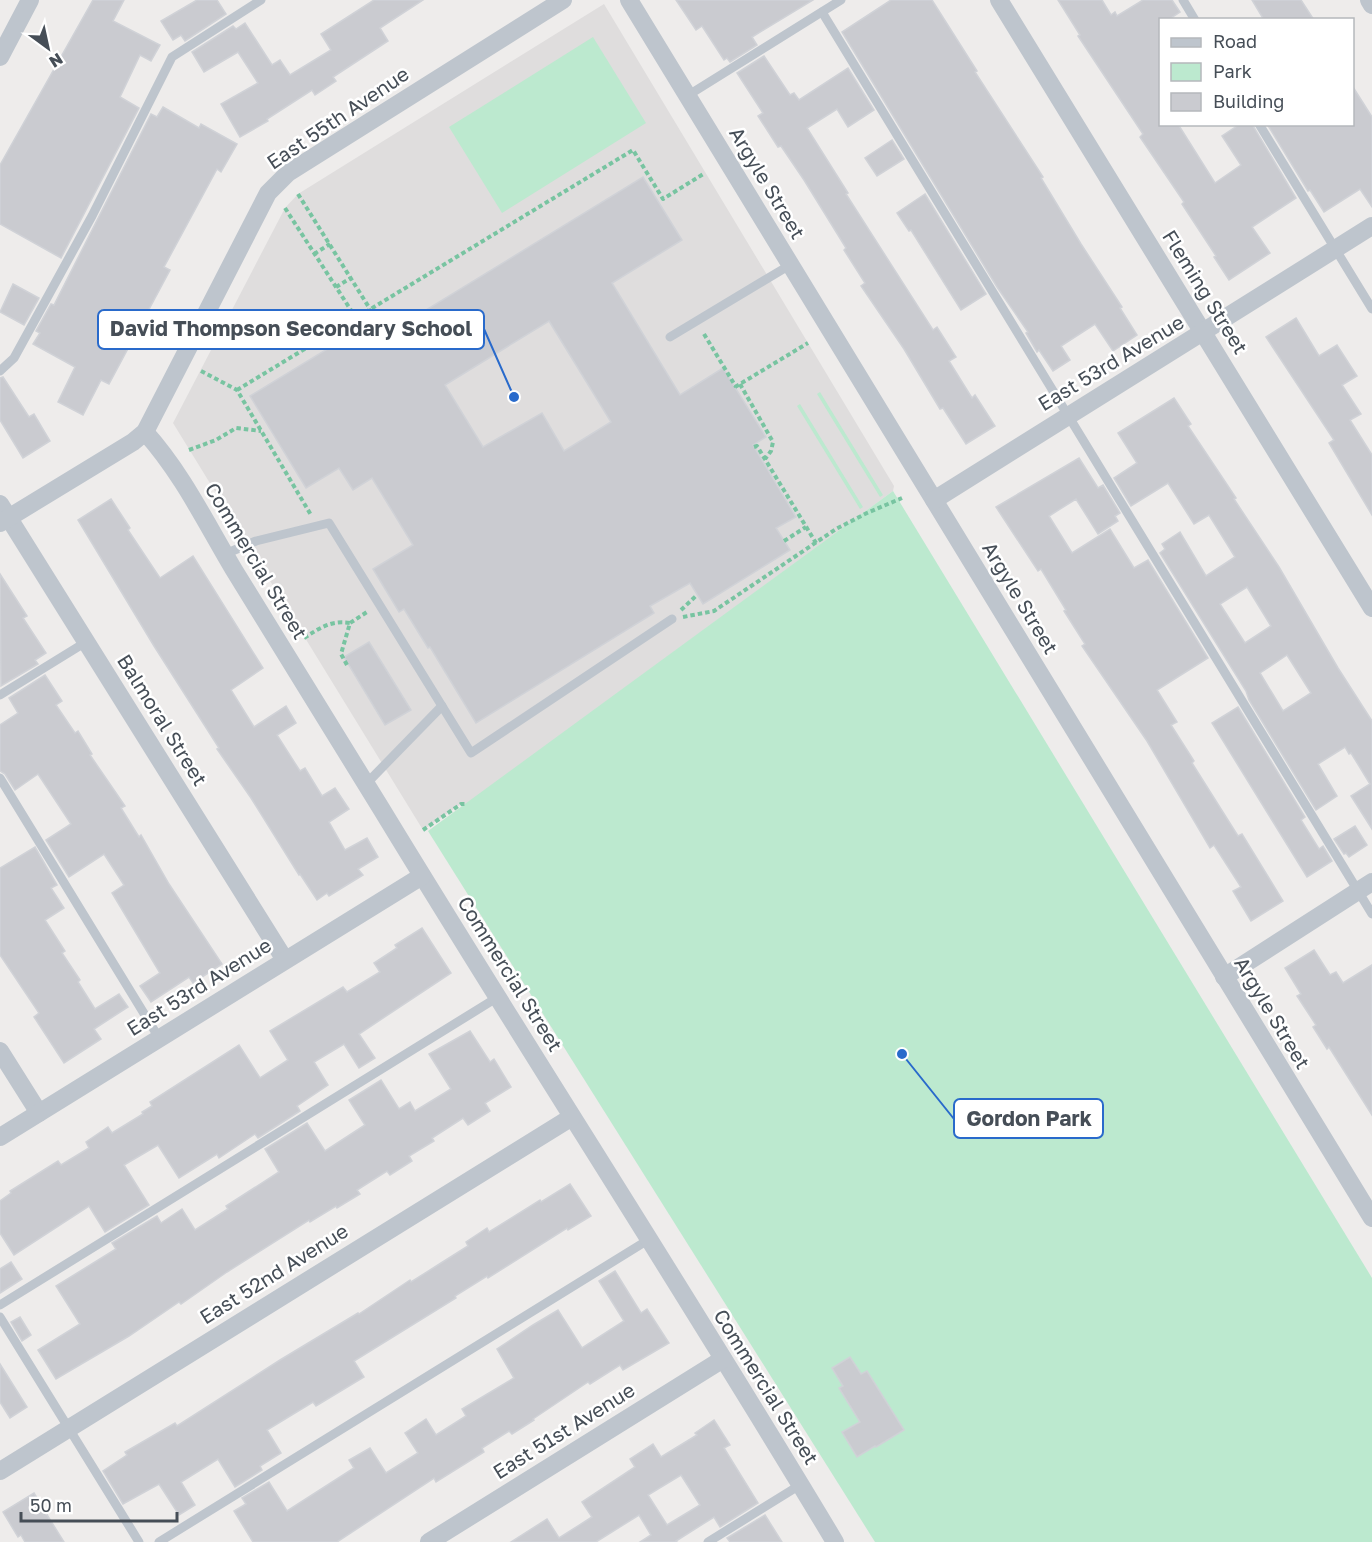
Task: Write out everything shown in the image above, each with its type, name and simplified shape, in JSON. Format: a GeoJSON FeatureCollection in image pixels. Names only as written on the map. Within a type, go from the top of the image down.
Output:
{"type":"FeatureCollection","features":[{"type":"Feature","properties":{"kind":"street"},"geometry":{"type":"LineString","coordinates":[[0,57],[30,0]]}},
{"type":"Feature","properties":{"kind":"street","name":"East 55th Avenue"},"geometry":{"type":"LineString","coordinates":[[3,515],[133,442],[146,432],[268,193],[288,173],[563,0]]}},
{"type":"Feature","properties":{"kind":"street","name":"Argyle Street"},"geometry":{"type":"LineString","coordinates":[[629,0],[1372,1218]]}},
{"type":"Feature","properties":{"kind":"street","name":"Fleming Street"},"geometry":{"type":"LineString","coordinates":[[999,0],[1372,608]]}},
{"type":"Feature","properties":{"kind":"street"},"geometry":{"type":"LineString","coordinates":[[1369,0],[1372,4]]}},
{"type":"Feature","properties":{"kind":"street","name":"East 53rd Avenue"},"geometry":{"type":"LineString","coordinates":[[934,500],[1372,226]]}},
{"type":"Feature","properties":{"kind":"street","name":"Commercial Street"},"geometry":{"type":"LineString","coordinates":[[146,432],[168,459],[422,876],[835,1542]]}},
{"type":"Feature","properties":{"kind":"street","name":"Balmoral Street"},"geometry":{"type":"LineString","coordinates":[[3,515],[86,642],[285,960]]}},
{"type":"Feature","properties":{"kind":"street","name":"East 53rd Avenue"},"geometry":{"type":"LineString","coordinates":[[0,1137],[422,876]]}},
{"type":"Feature","properties":{"kind":"street"},"geometry":{"type":"LineString","coordinates":[[1224,977],[1365,887]]}},
{"type":"Feature","properties":{"kind":"street"},"geometry":{"type":"LineString","coordinates":[[0,1050],[39,1113]]}},
{"type":"Feature","properties":{"kind":"street","name":"East 52nd Avenue"},"geometry":{"type":"LineString","coordinates":[[0,1472],[572,1117]]}},
{"type":"Feature","properties":{"kind":"street","name":"East 51st Avenue"},"geometry":{"type":"LineString","coordinates":[[429,1542],[723,1359]]}},
{"type":"Feature","properties":{"kind":"lane"},"geometry":{"type":"LineString","coordinates":[[0,371],[14,358],[92,216],[172,57],[261,0]]}},
{"type":"Feature","properties":{"kind":"lane"},"geometry":{"type":"LineString","coordinates":[[687,96],[841,0]]}},
{"type":"Feature","properties":{"kind":"lane"},"geometry":{"type":"LineString","coordinates":[[1183,0],[1194,18]]}},
{"type":"Feature","properties":{"kind":"lane"},"geometry":{"type":"LineString","coordinates":[[822,12],[1066,416],[1365,887],[1372,914]]}},
{"type":"Feature","properties":{"kind":"lane"},"geometry":{"type":"LineString","coordinates":[[1260,126],[1372,309]]}},
{"type":"Feature","properties":{"kind":"lane"},"geometry":{"type":"LineString","coordinates":[[670,338],[790,265]]}},
{"type":"Feature","properties":{"kind":"lane"},"geometry":{"type":"LineString","coordinates":[[225,554],[256,541],[329,523],[471,753],[672,619]]}},
{"type":"Feature","properties":{"kind":"lane"},"geometry":{"type":"LineString","coordinates":[[0,695],[86,642]]}},
{"type":"Feature","properties":{"kind":"lane"},"geometry":{"type":"LineString","coordinates":[[366,784],[442,706]]}},
{"type":"Feature","properties":{"kind":"lane"},"geometry":{"type":"LineString","coordinates":[[0,778],[159,1038]]}},
{"type":"Feature","properties":{"kind":"lane"},"geometry":{"type":"LineString","coordinates":[[0,1305],[498,996]]}},
{"type":"Feature","properties":{"kind":"lane"},"geometry":{"type":"LineString","coordinates":[[159,1542],[648,1240]]}},
{"type":"Feature","properties":{"kind":"lane"},"geometry":{"type":"LineString","coordinates":[[0,1317],[139,1542]]}},
{"type":"Feature","properties":{"kind":"lane"},"geometry":{"type":"LineString","coordinates":[[708,1542],[800,1485]]}},
{"type":"Feature","properties":{"kind":"path"},"geometry":{"type":"LineString","coordinates":[[237,390],[633,150],[663,199],[705,173]]}},
{"type":"Feature","properties":{"kind":"path"},"geometry":{"type":"LineString","coordinates":[[298,194],[370,309]]}},
{"type":"Feature","properties":{"kind":"path"},"geometry":{"type":"LineString","coordinates":[[285,208],[356,318]]}},
{"type":"Feature","properties":{"kind":"path"},"geometry":{"type":"LineString","coordinates":[[314,254],[330,244]]}},
{"type":"Feature","properties":{"kind":"path"},"geometry":{"type":"LineString","coordinates":[[336,287],[351,278]]}},
{"type":"Feature","properties":{"kind":"path"},"geometry":{"type":"LineString","coordinates":[[362,314],[378,339]]}},
{"type":"Feature","properties":{"kind":"path"},"geometry":{"type":"LineString","coordinates":[[696,322],[773,442],[771,452],[765,459]]}},
{"type":"Feature","properties":{"kind":"path"},"geometry":{"type":"LineString","coordinates":[[737,386],[808,343]]}},
{"type":"Feature","properties":{"kind":"path"},"geometry":{"type":"LineString","coordinates":[[201,370],[237,390],[317,526]]}},
{"type":"Feature","properties":{"kind":"path"},"geometry":{"type":"LineString","coordinates":[[189,450],[216,440],[236,428],[262,432]]}},
{"type":"Feature","properties":{"kind":"path"},"geometry":{"type":"LineString","coordinates":[[754,447],[757,446],[816,543]]}},
{"type":"Feature","properties":{"kind":"path"},"geometry":{"type":"LineString","coordinates":[[672,619],[714,612],[816,543],[867,513],[902,498]]}},
{"type":"Feature","properties":{"kind":"path"},"geometry":{"type":"LineString","coordinates":[[784,541],[807,527]]}},
{"type":"Feature","properties":{"kind":"path"},"geometry":{"type":"LineString","coordinates":[[347,665],[341,654],[350,623],[379,604]]}},
{"type":"Feature","properties":{"kind":"path"},"geometry":{"type":"LineString","coordinates":[[304,638],[323,626],[338,621],[350,623]]}},
{"type":"Feature","properties":{"kind":"path"},"geometry":{"type":"LineString","coordinates":[[423,830],[461,804],[467,804]]}},
{"type":"Feature","properties":{"kind":"shaded area"},"geometry":{"type":"Polygon","coordinates":[[[604,4],[894,486],[893,491],[467,804],[461,804],[423,830],[173,423],[285,208],[298,194],[604,4]]]}},
{"type":"Feature","properties":{"kind":"green space"},"geometry":{"type":"Polygon","coordinates":[[[593,37],[646,123],[502,213],[449,127],[593,37]]]}},
{"type":"Feature","properties":{"kind":"green space"},"geometry":{"type":"Polygon","coordinates":[[[820,392],[883,495],[880,497],[817,394],[820,392]]]}},
{"type":"Feature","properties":{"kind":"green space"},"geometry":{"type":"Polygon","coordinates":[[[800,404],[863,507],[860,509],[797,406],[800,404]]]}},
{"type":"Feature","properties":{"kind":"green space"},"geometry":{"type":"Polygon","coordinates":[[[893,491],[1372,1278],[1372,1542],[875,1542],[428,831],[893,491]]]}},
{"type":"Feature","properties":{"kind":"building"},"geometry":{"type":"Polygon","coordinates":[[[93,0],[124,0],[113,21],[160,45],[151,61],[140,55],[120,97],[139,108],[61,258],[0,224],[0,165],[93,0]]]}},
{"type":"Feature","properties":{"kind":"building"},"geometry":{"type":"Polygon","coordinates":[[[197,0],[217,0],[226,14],[185,41],[181,35],[173,40],[161,21],[197,0]]]}},
{"type":"Feature","properties":{"kind":"building"},"geometry":{"type":"Polygon","coordinates":[[[374,0],[423,0],[380,28],[388,41],[333,77],[336,81],[315,95],[312,90],[267,119],[268,121],[240,137],[221,104],[258,83],[238,52],[204,72],[192,52],[233,26],[236,29],[245,23],[272,65],[280,60],[290,75],[331,50],[321,34],[374,0]]]}},
{"type":"Feature","properties":{"kind":"building"},"geometry":{"type":"Polygon","coordinates":[[[676,0],[813,0],[752,37],[757,45],[730,62],[727,58],[724,60],[702,26],[696,30],[676,0]]]}},
{"type":"Feature","properties":{"kind":"building"},"geometry":{"type":"Polygon","coordinates":[[[891,0],[932,0],[977,71],[975,72],[1043,177],[1041,178],[1122,307],[1120,308],[1137,335],[1113,351],[1095,324],[1061,346],[1070,360],[1053,371],[1039,350],[1037,352],[1026,333],[1028,332],[997,287],[842,32],[891,0]]]}},
{"type":"Feature","properties":{"kind":"building"},"geometry":{"type":"Polygon","coordinates":[[[1058,0],[1102,0],[1111,15],[1115,12],[1117,16],[1143,0],[1172,0],[1180,12],[1171,18],[1159,18],[1159,126],[1179,126],[1215,183],[1241,165],[1222,136],[1237,126],[1253,126],[1296,198],[1252,227],[1270,253],[1229,280],[1182,204],[1184,202],[1140,137],[1143,134],[1078,36],[1080,35],[1058,0]]]}},
{"type":"Feature","properties":{"kind":"building"},"geometry":{"type":"Polygon","coordinates":[[[1252,0],[1301,0],[1313,18],[1263,18],[1252,0]]]}},
{"type":"Feature","properties":{"kind":"building"},"geometry":{"type":"Polygon","coordinates":[[[764,56],[790,95],[794,93],[799,100],[848,68],[874,110],[848,127],[837,109],[807,128],[848,193],[846,194],[933,330],[937,327],[956,357],[949,361],[972,398],[975,395],[995,426],[966,444],[943,408],[940,409],[904,349],[861,286],[865,283],[804,180],[781,146],[778,147],[758,116],[763,113],[737,73],[764,56]]]}},
{"type":"Feature","properties":{"kind":"building"},"geometry":{"type":"Polygon","coordinates":[[[1354,89],[1372,117],[1372,207],[1360,189],[1324,212],[1310,190],[1308,191],[1268,126],[1354,126],[1354,89]]]}},
{"type":"Feature","properties":{"kind":"building"},"geometry":{"type":"Polygon","coordinates":[[[163,107],[199,128],[201,124],[237,144],[221,172],[217,169],[164,267],[170,270],[109,384],[101,380],[83,415],[58,402],[75,367],[33,344],[40,333],[36,331],[51,304],[54,305],[151,114],[157,117],[163,107]]]}},
{"type":"Feature","properties":{"kind":"building"},"geometry":{"type":"Polygon","coordinates":[[[892,140],[904,159],[877,176],[865,158],[892,140]]]}},
{"type":"Feature","properties":{"kind":"building"},"geometry":{"type":"Polygon","coordinates":[[[643,177],[682,240],[612,283],[680,395],[723,368],[766,437],[753,445],[796,517],[776,528],[790,550],[703,604],[690,583],[650,606],[654,613],[476,723],[430,647],[428,648],[404,609],[399,612],[373,569],[413,545],[372,478],[353,490],[339,468],[306,488],[250,396],[360,329],[369,345],[643,177]],[[549,321],[445,385],[483,447],[542,413],[564,451],[611,422],[549,321]]]}},
{"type":"Feature","properties":{"kind":"building"},"geometry":{"type":"Polygon","coordinates":[[[925,194],[986,294],[961,310],[911,230],[909,231],[897,213],[925,194]]]}},
{"type":"Feature","properties":{"kind":"building"},"geometry":{"type":"Polygon","coordinates":[[[13,284],[39,298],[24,325],[0,312],[13,284]]]}},
{"type":"Feature","properties":{"kind":"building"},"geometry":{"type":"Polygon","coordinates":[[[1296,318],[1319,356],[1337,345],[1357,376],[1342,385],[1361,414],[1350,420],[1372,455],[1372,515],[1329,443],[1334,440],[1266,337],[1296,318]]]}},
{"type":"Feature","properties":{"kind":"building"},"geometry":{"type":"Polygon","coordinates":[[[3,377],[29,417],[34,414],[50,441],[23,458],[0,420],[0,378],[3,377]]]}},
{"type":"Feature","properties":{"kind":"building"},"geometry":{"type":"Polygon","coordinates":[[[1174,398],[1191,424],[1188,426],[1236,498],[1234,499],[1279,567],[1372,721],[1372,829],[1351,796],[1370,784],[1345,747],[1318,764],[1337,796],[1316,810],[1249,700],[1246,691],[1160,553],[1165,549],[1162,544],[1180,532],[1206,576],[1235,557],[1209,515],[1194,524],[1168,483],[1131,506],[1114,478],[1137,463],[1118,433],[1174,398]],[[1247,587],[1220,604],[1245,643],[1271,626],[1247,587]],[[1287,655],[1260,673],[1283,711],[1311,693],[1287,655]]]}},
{"type":"Feature","properties":{"kind":"building"},"geometry":{"type":"Polygon","coordinates":[[[1079,458],[1098,488],[1103,485],[1120,513],[1115,516],[1118,521],[1098,534],[1076,499],[1049,516],[1072,553],[1110,529],[1134,568],[1148,560],[1208,658],[1157,690],[1177,722],[1171,725],[1194,761],[1192,763],[1238,836],[1242,834],[1283,901],[1251,921],[1233,891],[1241,887],[1214,845],[1210,848],[1147,741],[1082,646],[1085,644],[1041,569],[1038,571],[996,507],[1079,458]]]}},
{"type":"Feature","properties":{"kind":"building"},"geometry":{"type":"Polygon","coordinates":[[[111,499],[130,528],[128,530],[160,578],[193,556],[263,668],[231,690],[254,727],[286,706],[296,723],[277,735],[300,771],[305,768],[322,796],[335,788],[349,809],[329,822],[345,850],[367,838],[378,857],[358,869],[363,875],[329,896],[327,893],[317,900],[299,875],[217,749],[219,748],[78,520],[111,499]]]}},
{"type":"Feature","properties":{"kind":"building"},"geometry":{"type":"Polygon","coordinates":[[[0,574],[27,616],[23,618],[46,653],[35,660],[38,664],[1,686],[0,574]]]}},
{"type":"Feature","properties":{"kind":"building"},"geometry":{"type":"Polygon","coordinates":[[[369,642],[411,710],[385,725],[344,657],[369,642]]]}},
{"type":"Feature","properties":{"kind":"building"},"geometry":{"type":"Polygon","coordinates":[[[45,675],[62,701],[56,705],[75,733],[78,731],[92,754],[90,755],[125,806],[121,808],[139,837],[141,835],[169,884],[222,964],[193,983],[189,977],[151,1002],[140,986],[160,973],[112,893],[124,885],[104,854],[69,877],[46,840],[71,824],[38,774],[15,790],[5,774],[0,771],[0,725],[18,713],[9,698],[45,675]]]}},
{"type":"Feature","properties":{"kind":"building"},"geometry":{"type":"Polygon","coordinates":[[[1238,707],[1305,817],[1301,820],[1319,849],[1323,846],[1332,861],[1307,877],[1212,723],[1238,707]]]}},
{"type":"Feature","properties":{"kind":"building"},"geometry":{"type":"Polygon","coordinates":[[[1355,826],[1367,845],[1349,857],[1346,853],[1344,854],[1334,839],[1355,826]]]}},
{"type":"Feature","properties":{"kind":"building"},"geometry":{"type":"Polygon","coordinates":[[[35,847],[57,885],[51,888],[64,908],[45,920],[65,951],[62,953],[80,980],[78,982],[95,1009],[119,994],[128,1007],[94,1029],[101,1039],[64,1063],[34,1017],[39,1013],[0,955],[0,868],[35,847]]]}},
{"type":"Feature","properties":{"kind":"building"},"geometry":{"type":"Polygon","coordinates":[[[422,928],[451,973],[359,1034],[375,1058],[359,1068],[344,1044],[314,1062],[328,1085],[297,1106],[300,1111],[258,1138],[255,1134],[219,1158],[217,1154],[179,1178],[158,1145],[124,1165],[149,1205],[105,1232],[89,1206],[14,1255],[0,1233],[0,1201],[11,1193],[10,1191],[58,1161],[61,1165],[89,1148],[86,1142],[108,1127],[112,1133],[143,1114],[142,1112],[152,1106],[150,1102],[239,1045],[260,1078],[288,1060],[270,1031],[343,987],[347,992],[380,972],[374,963],[397,948],[395,945],[422,928]]]}},
{"type":"Feature","properties":{"kind":"building"},"geometry":{"type":"Polygon","coordinates":[[[1314,950],[1330,975],[1336,972],[1343,983],[1372,965],[1372,1115],[1329,1047],[1327,1049],[1313,1027],[1316,1025],[1297,996],[1301,994],[1285,968],[1314,950]]]}},
{"type":"Feature","properties":{"kind":"building"},"geometry":{"type":"Polygon","coordinates":[[[470,1031],[490,1062],[494,1059],[511,1087],[485,1103],[490,1111],[468,1125],[463,1118],[432,1138],[434,1141],[409,1156],[412,1161],[390,1175],[387,1171],[357,1190],[360,1194],[310,1222],[309,1220],[181,1304],[179,1302],[129,1336],[56,1379],[38,1350],[80,1324],[56,1286],[116,1249],[112,1243],[157,1216],[161,1223],[182,1209],[195,1230],[228,1209],[226,1206],[279,1172],[265,1149],[307,1123],[325,1151],[365,1125],[349,1100],[381,1080],[399,1109],[410,1102],[415,1111],[451,1089],[429,1054],[470,1031]]]}},
{"type":"Feature","properties":{"kind":"building"},"geometry":{"type":"Polygon","coordinates":[[[570,1184],[591,1216],[568,1230],[567,1228],[488,1278],[487,1276],[455,1296],[456,1298],[354,1361],[364,1377],[316,1406],[313,1402],[267,1430],[281,1453],[260,1466],[262,1470],[235,1487],[218,1459],[181,1482],[195,1505],[179,1515],[159,1484],[123,1504],[103,1471],[127,1455],[125,1452],[175,1423],[177,1426],[410,1280],[411,1282],[468,1246],[466,1242],[487,1228],[489,1232],[570,1184]]]}},
{"type":"Feature","properties":{"kind":"building"},"geometry":{"type":"Polygon","coordinates":[[[11,1262],[22,1279],[0,1293],[0,1269],[11,1262]]]}},
{"type":"Feature","properties":{"kind":"building"},"geometry":{"type":"Polygon","coordinates":[[[615,1271],[641,1313],[647,1309],[669,1343],[623,1370],[620,1365],[590,1384],[588,1382],[512,1434],[509,1431],[482,1448],[484,1452],[436,1482],[434,1478],[337,1542],[253,1542],[234,1511],[246,1504],[242,1498],[269,1482],[287,1511],[354,1468],[349,1460],[370,1448],[386,1473],[418,1453],[405,1433],[426,1419],[436,1435],[466,1416],[462,1409],[514,1378],[497,1349],[533,1325],[558,1310],[582,1348],[624,1321],[599,1281],[615,1271]]]}},
{"type":"Feature","properties":{"kind":"building"},"geometry":{"type":"Polygon","coordinates":[[[20,1317],[31,1335],[22,1341],[11,1322],[20,1317]]]}},
{"type":"Feature","properties":{"kind":"building"},"geometry":{"type":"Polygon","coordinates":[[[850,1357],[861,1374],[867,1371],[904,1430],[857,1457],[842,1432],[860,1422],[839,1388],[843,1386],[832,1368],[850,1357]]]}},
{"type":"Feature","properties":{"kind":"building"},"geometry":{"type":"Polygon","coordinates":[[[0,1364],[27,1407],[10,1418],[0,1402],[0,1364]]]}},
{"type":"Feature","properties":{"kind":"building"},"geometry":{"type":"Polygon","coordinates":[[[714,1420],[730,1445],[724,1448],[758,1503],[720,1527],[714,1517],[677,1542],[640,1542],[651,1535],[639,1515],[596,1542],[511,1542],[547,1519],[559,1538],[592,1517],[582,1502],[635,1467],[630,1459],[653,1444],[661,1457],[697,1435],[695,1433],[714,1420]],[[681,1475],[648,1495],[667,1525],[700,1505],[681,1475]]]}},
{"type":"Feature","properties":{"kind":"building"},"geometry":{"type":"Polygon","coordinates":[[[34,1493],[64,1542],[25,1542],[21,1535],[18,1537],[3,1512],[34,1493]]]}},
{"type":"Feature","properties":{"kind":"building"},"geometry":{"type":"Polygon","coordinates":[[[765,1515],[782,1542],[730,1542],[727,1538],[765,1515]]]}},
{"type":"Feature","properties":{"kind":"place","name":"David Thompson Secondary School"},"geometry":{"type":"Point","coordinates":[514,397]}},
{"type":"Feature","properties":{"kind":"place","name":"Gordon Park"},"geometry":{"type":"Point","coordinates":[902,1054]}}]}
